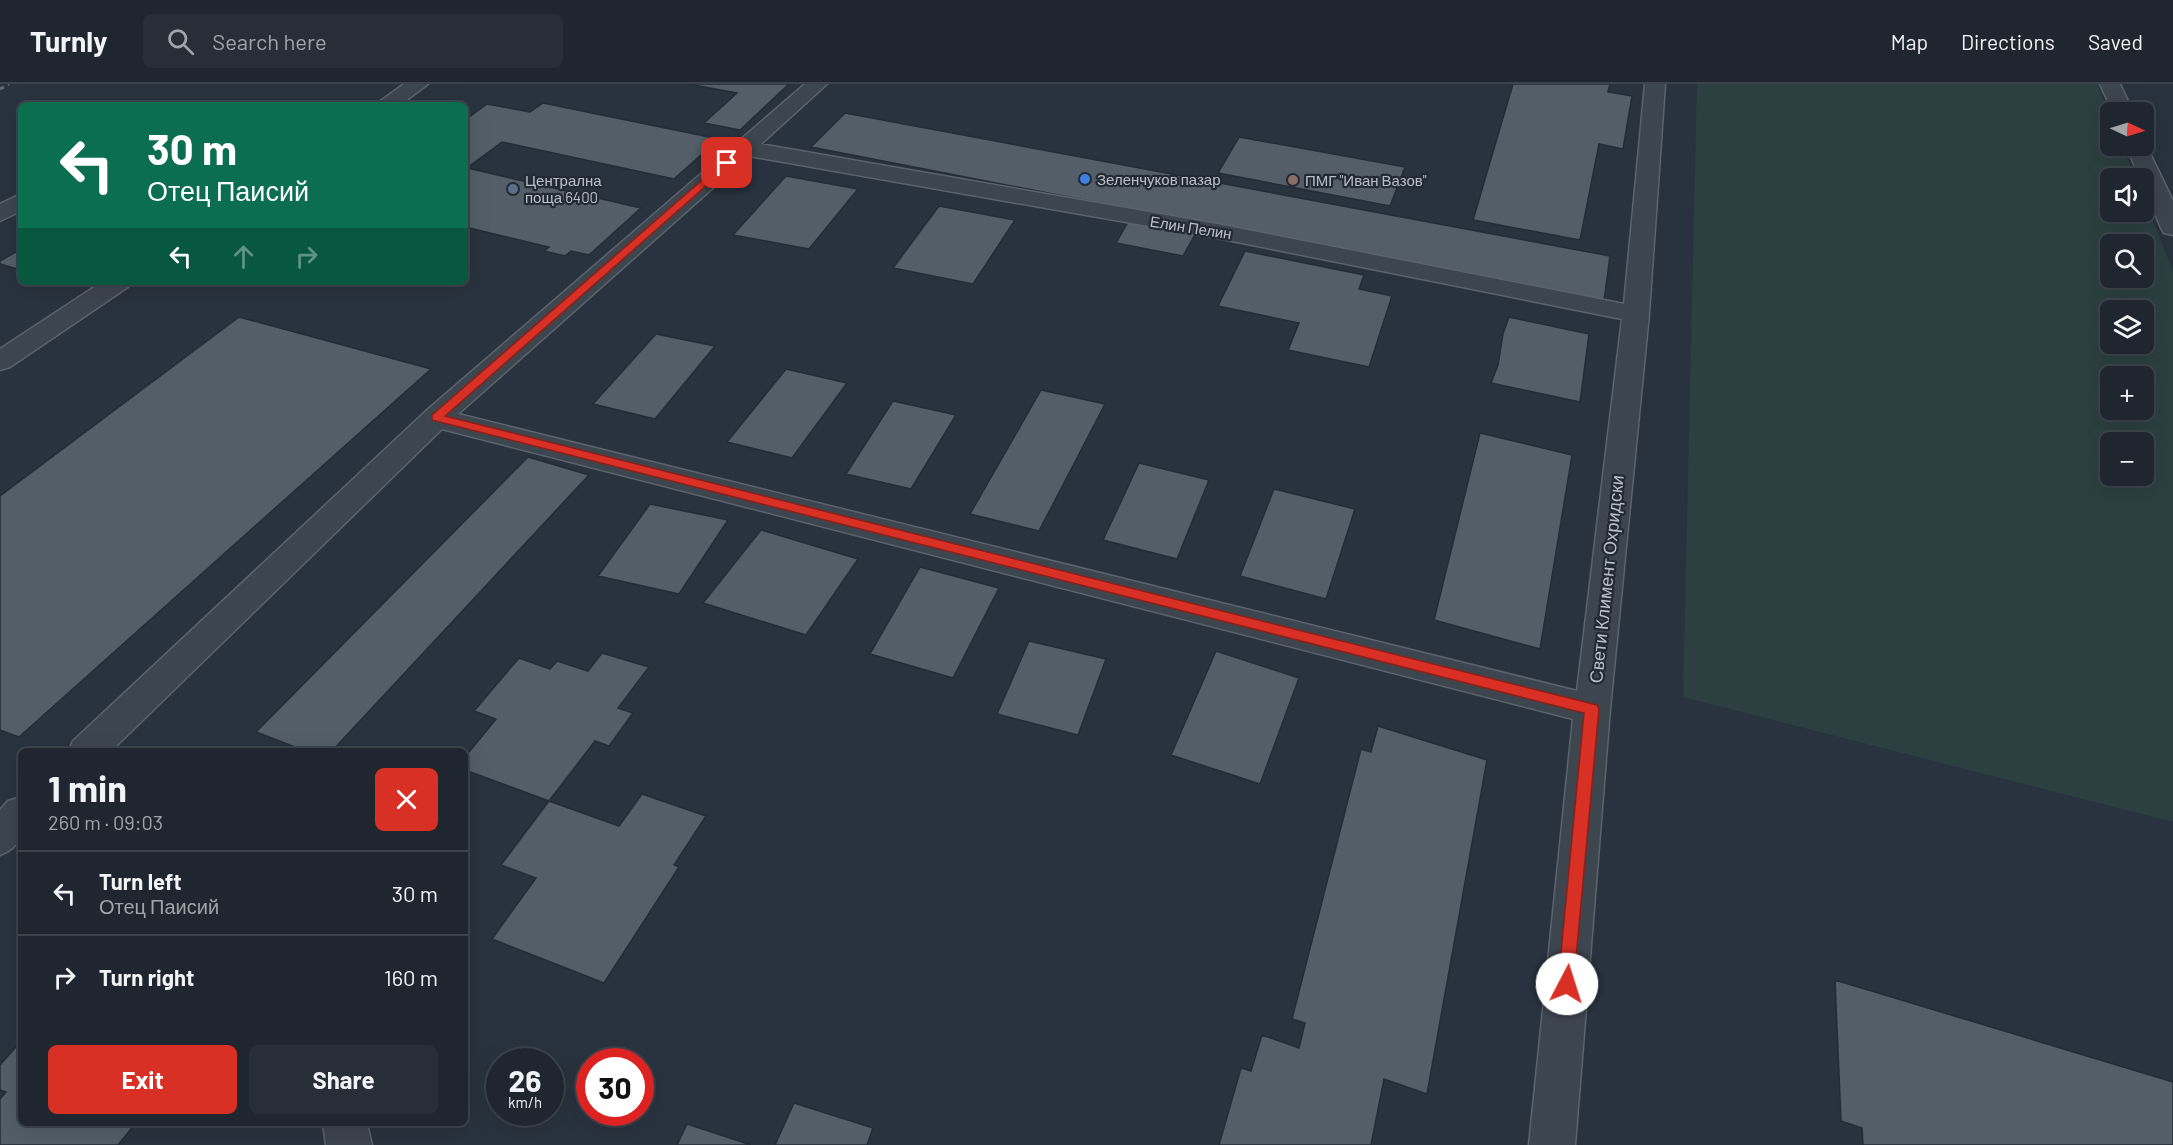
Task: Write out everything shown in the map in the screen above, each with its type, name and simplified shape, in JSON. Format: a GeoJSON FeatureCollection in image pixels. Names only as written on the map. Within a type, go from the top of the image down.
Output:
{"type":"FeatureCollection","features":[{"type":"Feature","properties":{"kind":"street"},"geometry":{"type":"LineString","coordinates":[[391,102],[418,84]]}},
{"type":"Feature","properties":{"kind":"street"},"geometry":{"type":"LineString","coordinates":[[90,748],[436,418],[817,84]]}},
{"type":"Feature","properties":{"kind":"street","name":"Свети Климент Охридски"},"geometry":{"type":"LineString","coordinates":[[1552,1145],[1592,709],[1636,314],[1655,84]]}},
{"type":"Feature","properties":{"kind":"street"},"geometry":{"type":"LineString","coordinates":[[2110,84],[2118,102]]}},
{"type":"Feature","properties":{"kind":"street","name":"Елин Пелин"},"geometry":{"type":"LineString","coordinates":[[744,148],[1098,213],[1217,231],[1636,314]]}},
{"type":"Feature","properties":{"kind":"street"},"geometry":{"type":"LineString","coordinates":[[2154,171],[2173,174]]}},
{"type":"Feature","properties":{"kind":"street"},"geometry":{"type":"LineString","coordinates":[[2154,184],[2173,228]]}},
{"type":"Feature","properties":{"kind":"street"},"geometry":{"type":"LineString","coordinates":[[0,214],[18,203]]}},
{"type":"Feature","properties":{"kind":"street"},"geometry":{"type":"LineString","coordinates":[[0,361],[114,285]]}},
{"type":"Feature","properties":{"kind":"street"},"geometry":{"type":"LineString","coordinates":[[436,418],[1592,709]]}},
{"type":"Feature","properties":{"kind":"street"},"geometry":{"type":"LineString","coordinates":[[345,1126],[348,1145]]}},
{"type":"Feature","properties":{"kind":"green space"},"geometry":{"type":"Polygon","coordinates":[[[1697,84],[2097,84],[2104,102],[2100,102],[2100,156],[2126,156],[2131,168],[2100,168],[2100,222],[2153,222],[2173,271],[2173,822],[1683,697],[1697,84]]]}},
{"type":"Feature","properties":{"kind":"building"},"geometry":{"type":"Polygon","coordinates":[[[688,84],[789,84],[740,130],[704,123],[737,93],[688,84]]]}},
{"type":"Feature","properties":{"kind":"building"},"geometry":{"type":"Polygon","coordinates":[[[1513,84],[1610,84],[1608,92],[1632,96],[1623,149],[1599,144],[1580,240],[1473,220],[1513,84]]]}},
{"type":"Feature","properties":{"kind":"building","name":"Централна поща 6400"},"geometry":{"type":"Polygon","coordinates":[[[543,103],[719,139],[674,179],[502,142],[468,167],[468,118],[487,104],[530,112],[543,103]]]}},
{"type":"Feature","properties":{"kind":"building","name":"Зеленчуков пазар"},"geometry":{"type":"Polygon","coordinates":[[[845,113],[1610,256],[1604,301],[1202,222],[1183,256],[1116,243],[1135,210],[811,147],[845,113]]]}},
{"type":"Feature","properties":{"kind":"building"},"geometry":{"type":"Polygon","coordinates":[[[1239,137],[1405,167],[1390,206],[1218,173],[1239,137]]]}},
{"type":"Feature","properties":{"kind":"building","name":"Централна поща 6400"},"geometry":{"type":"Polygon","coordinates":[[[468,168],[641,208],[589,255],[571,251],[565,256],[544,251],[549,247],[468,228],[468,168]]]}},
{"type":"Feature","properties":{"kind":"building"},"geometry":{"type":"Polygon","coordinates":[[[786,176],[858,189],[809,249],[733,235],[786,176]]]}},
{"type":"Feature","properties":{"kind":"building"},"geometry":{"type":"Polygon","coordinates":[[[939,206],[1015,220],[973,284],[893,268],[939,206]]]}},
{"type":"Feature","properties":{"kind":"building"},"geometry":{"type":"Polygon","coordinates":[[[18,251],[18,269],[0,264],[0,261],[18,251]]]}},
{"type":"Feature","properties":{"kind":"building"},"geometry":{"type":"Polygon","coordinates":[[[1245,251],[1364,275],[1359,289],[1392,296],[1369,367],[1288,350],[1299,323],[1218,306],[1245,251]]]}},
{"type":"Feature","properties":{"kind":"building"},"geometry":{"type":"Polygon","coordinates":[[[239,317],[431,369],[19,737],[0,730],[0,496],[239,317]]]}},
{"type":"Feature","properties":{"kind":"building"},"geometry":{"type":"Polygon","coordinates":[[[1509,317],[1589,334],[1580,402],[1491,383],[1498,365],[1503,334],[1509,317]]]}},
{"type":"Feature","properties":{"kind":"building"},"geometry":{"type":"Polygon","coordinates":[[[656,334],[715,346],[655,419],[593,404],[656,334]]]}},
{"type":"Feature","properties":{"kind":"building"},"geometry":{"type":"Polygon","coordinates":[[[786,369],[847,383],[792,458],[727,442],[786,369]]]}},
{"type":"Feature","properties":{"kind":"building"},"geometry":{"type":"Polygon","coordinates":[[[1041,390],[1105,404],[1039,531],[970,514],[1041,390]]]}},
{"type":"Feature","properties":{"kind":"building"},"geometry":{"type":"Polygon","coordinates":[[[893,401],[956,415],[911,489],[846,474],[893,401]]]}},
{"type":"Feature","properties":{"kind":"building"},"geometry":{"type":"Polygon","coordinates":[[[1480,433],[1572,455],[1540,649],[1434,620],[1480,433]]]}},
{"type":"Feature","properties":{"kind":"building"},"geometry":{"type":"Polygon","coordinates":[[[528,457],[589,475],[335,748],[298,748],[256,732],[528,457]]]}},
{"type":"Feature","properties":{"kind":"building"},"geometry":{"type":"Polygon","coordinates":[[[1139,463],[1209,480],[1177,559],[1103,540],[1139,463]]]}},
{"type":"Feature","properties":{"kind":"building"},"geometry":{"type":"Polygon","coordinates":[[[1274,489],[1355,509],[1326,599],[1240,576],[1274,489]]]}},
{"type":"Feature","properties":{"kind":"building"},"geometry":{"type":"Polygon","coordinates":[[[650,504],[728,520],[679,594],[598,576],[650,504]]]}},
{"type":"Feature","properties":{"kind":"building"},"geometry":{"type":"Polygon","coordinates":[[[761,530],[858,559],[806,635],[703,603],[761,530]]]}},
{"type":"Feature","properties":{"kind":"building"},"geometry":{"type":"Polygon","coordinates":[[[920,567],[999,588],[953,678],[870,654],[920,567]]]}},
{"type":"Feature","properties":{"kind":"building"},"geometry":{"type":"Polygon","coordinates":[[[1029,641],[1106,659],[1078,735],[997,714],[1029,641]]]}},
{"type":"Feature","properties":{"kind":"building"},"geometry":{"type":"Polygon","coordinates":[[[1216,651],[1299,678],[1260,784],[1171,755],[1216,651]]]}},
{"type":"Feature","properties":{"kind":"building"},"geometry":{"type":"Polygon","coordinates":[[[602,653],[649,667],[618,708],[633,713],[609,746],[595,741],[549,801],[468,771],[468,753],[496,719],[474,711],[519,658],[550,669],[557,661],[588,671],[602,653]]]}},
{"type":"Feature","properties":{"kind":"building"},"geometry":{"type":"Polygon","coordinates":[[[1378,726],[1487,760],[1427,1094],[1384,1079],[1371,1145],[1219,1145],[1241,1068],[1251,1071],[1262,1035],[1299,1048],[1305,1023],[1292,1019],[1361,749],[1371,752],[1378,726]]]}},
{"type":"Feature","properties":{"kind":"building"},"geometry":{"type":"Polygon","coordinates":[[[642,794],[706,816],[674,865],[679,867],[604,983],[492,939],[536,878],[501,865],[549,801],[619,826],[642,794]]]}},
{"type":"Feature","properties":{"kind":"building"},"geometry":{"type":"Polygon","coordinates":[[[1835,980],[2173,1082],[2173,1145],[1863,1145],[1862,1128],[1841,1121],[1835,980]]]}},
{"type":"Feature","properties":{"kind":"building"},"geometry":{"type":"Polygon","coordinates":[[[18,1044],[18,1126],[133,1126],[118,1145],[0,1145],[0,1099],[6,1092],[0,1090],[0,1065],[18,1044]]]}},
{"type":"Feature","properties":{"kind":"building"},"geometry":{"type":"Polygon","coordinates":[[[794,1103],[873,1128],[867,1145],[775,1145],[794,1103]]]}},
{"type":"Feature","properties":{"kind":"building"},"geometry":{"type":"Polygon","coordinates":[[[687,1124],[751,1145],[677,1145],[687,1124]]]}},
{"type":"Feature","properties":{"kind":"railway"},"geometry":{"type":"LineString","coordinates":[[0,89],[9,84]]}},
{"type":"Feature","properties":{"kind":"place","name":"Зеленчуков пазар"},"geometry":{"type":"Point","coordinates":[1085,179]}},
{"type":"Feature","properties":{"kind":"place","name":"ПМГ \"Иван Вазов\""},"geometry":{"type":"Point","coordinates":[1293,180]}},
{"type":"Feature","properties":{"kind":"place","name":"Централна поща 6400"},"geometry":{"type":"Point","coordinates":[513,189]}},
{"type":"Feature","properties":{"kind":"route"},"geometry":{"type":"LineString","coordinates":[[727,163],[436,418],[1592,709],[1567,984]]}}]}
